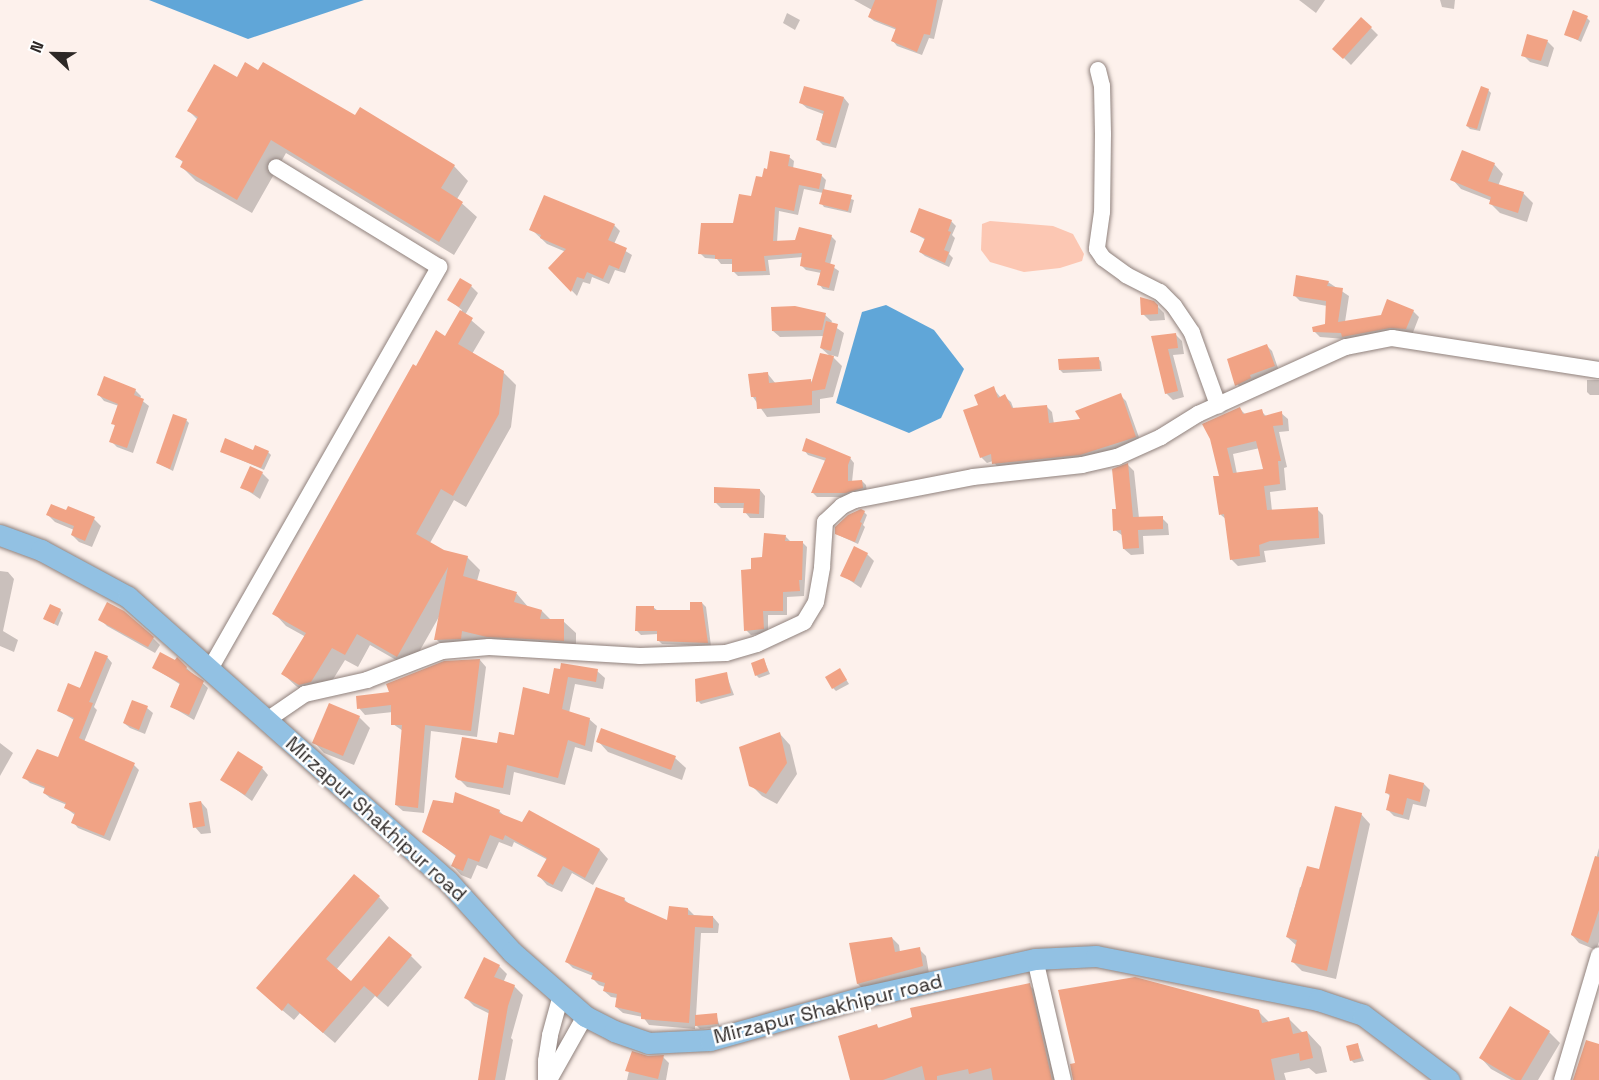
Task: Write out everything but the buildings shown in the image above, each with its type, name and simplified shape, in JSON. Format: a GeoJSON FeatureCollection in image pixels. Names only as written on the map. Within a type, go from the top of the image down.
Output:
{"type":"FeatureCollection","features":[{"type":"Feature","properties":{"kind":"main road","name":"Mirzapur Shakhipur road"},"geometry":{"type":"LineString","coordinates":[[0,535],[41,550],[128,597],[447,880],[512,952],[585,1016],[614,1031],[648,1042],[710,1040],[862,997],[1035,959],[1096,956],[1318,1000],[1364,1015],[1449,1080]]}},
{"type":"Feature","properties":{"kind":"street"},"geometry":{"type":"LineString","coordinates":[[1098,70],[1102,86],[1103,134],[1102,212],[1097,249],[1103,258],[1126,275],[1160,291],[1174,306],[1192,333],[1218,405]]}},
{"type":"Feature","properties":{"kind":"street"},"geometry":{"type":"LineString","coordinates":[[210,669],[439,267],[276,166]]}},
{"type":"Feature","properties":{"kind":"street"},"geometry":{"type":"LineString","coordinates":[[267,720],[305,694],[367,680],[442,651],[489,647],[639,656],[726,653],[757,644],[804,622],[816,602],[822,567],[825,522],[842,506],[855,500],[973,477],[1082,465],[1117,457],[1218,405],[1346,347],[1392,338],[1599,370]]}},
{"type":"Feature","properties":{"kind":"street"},"geometry":{"type":"LineString","coordinates":[[1562,1080],[1599,955]]}},
{"type":"Feature","properties":{"kind":"street"},"geometry":{"type":"LineString","coordinates":[[1035,959],[1064,1080]]}},
{"type":"Feature","properties":{"kind":"street"},"geometry":{"type":"LineString","coordinates":[[548,1080],[546,1061],[550,1035],[561,995]]}},
{"type":"Feature","properties":{"kind":"street"},"geometry":{"type":"LineString","coordinates":[[548,1080],[585,1016]]}},
{"type":"Feature","properties":{"kind":"shaded area"},"geometry":{"type":"Polygon","coordinates":[[[990,221],[1053,226],[1073,234],[1084,254],[1082,261],[1060,268],[1024,272],[990,262],[981,250],[982,224],[990,221]]]}},
{"type":"Feature","properties":{"kind":"water"},"geometry":{"type":"Polygon","coordinates":[[[149,0],[364,0],[248,39],[149,0]]]}},
{"type":"Feature","properties":{"kind":"water"},"geometry":{"type":"Polygon","coordinates":[[[886,305],[934,330],[964,369],[941,418],[909,433],[836,403],[862,312],[886,305]]]}}]}
